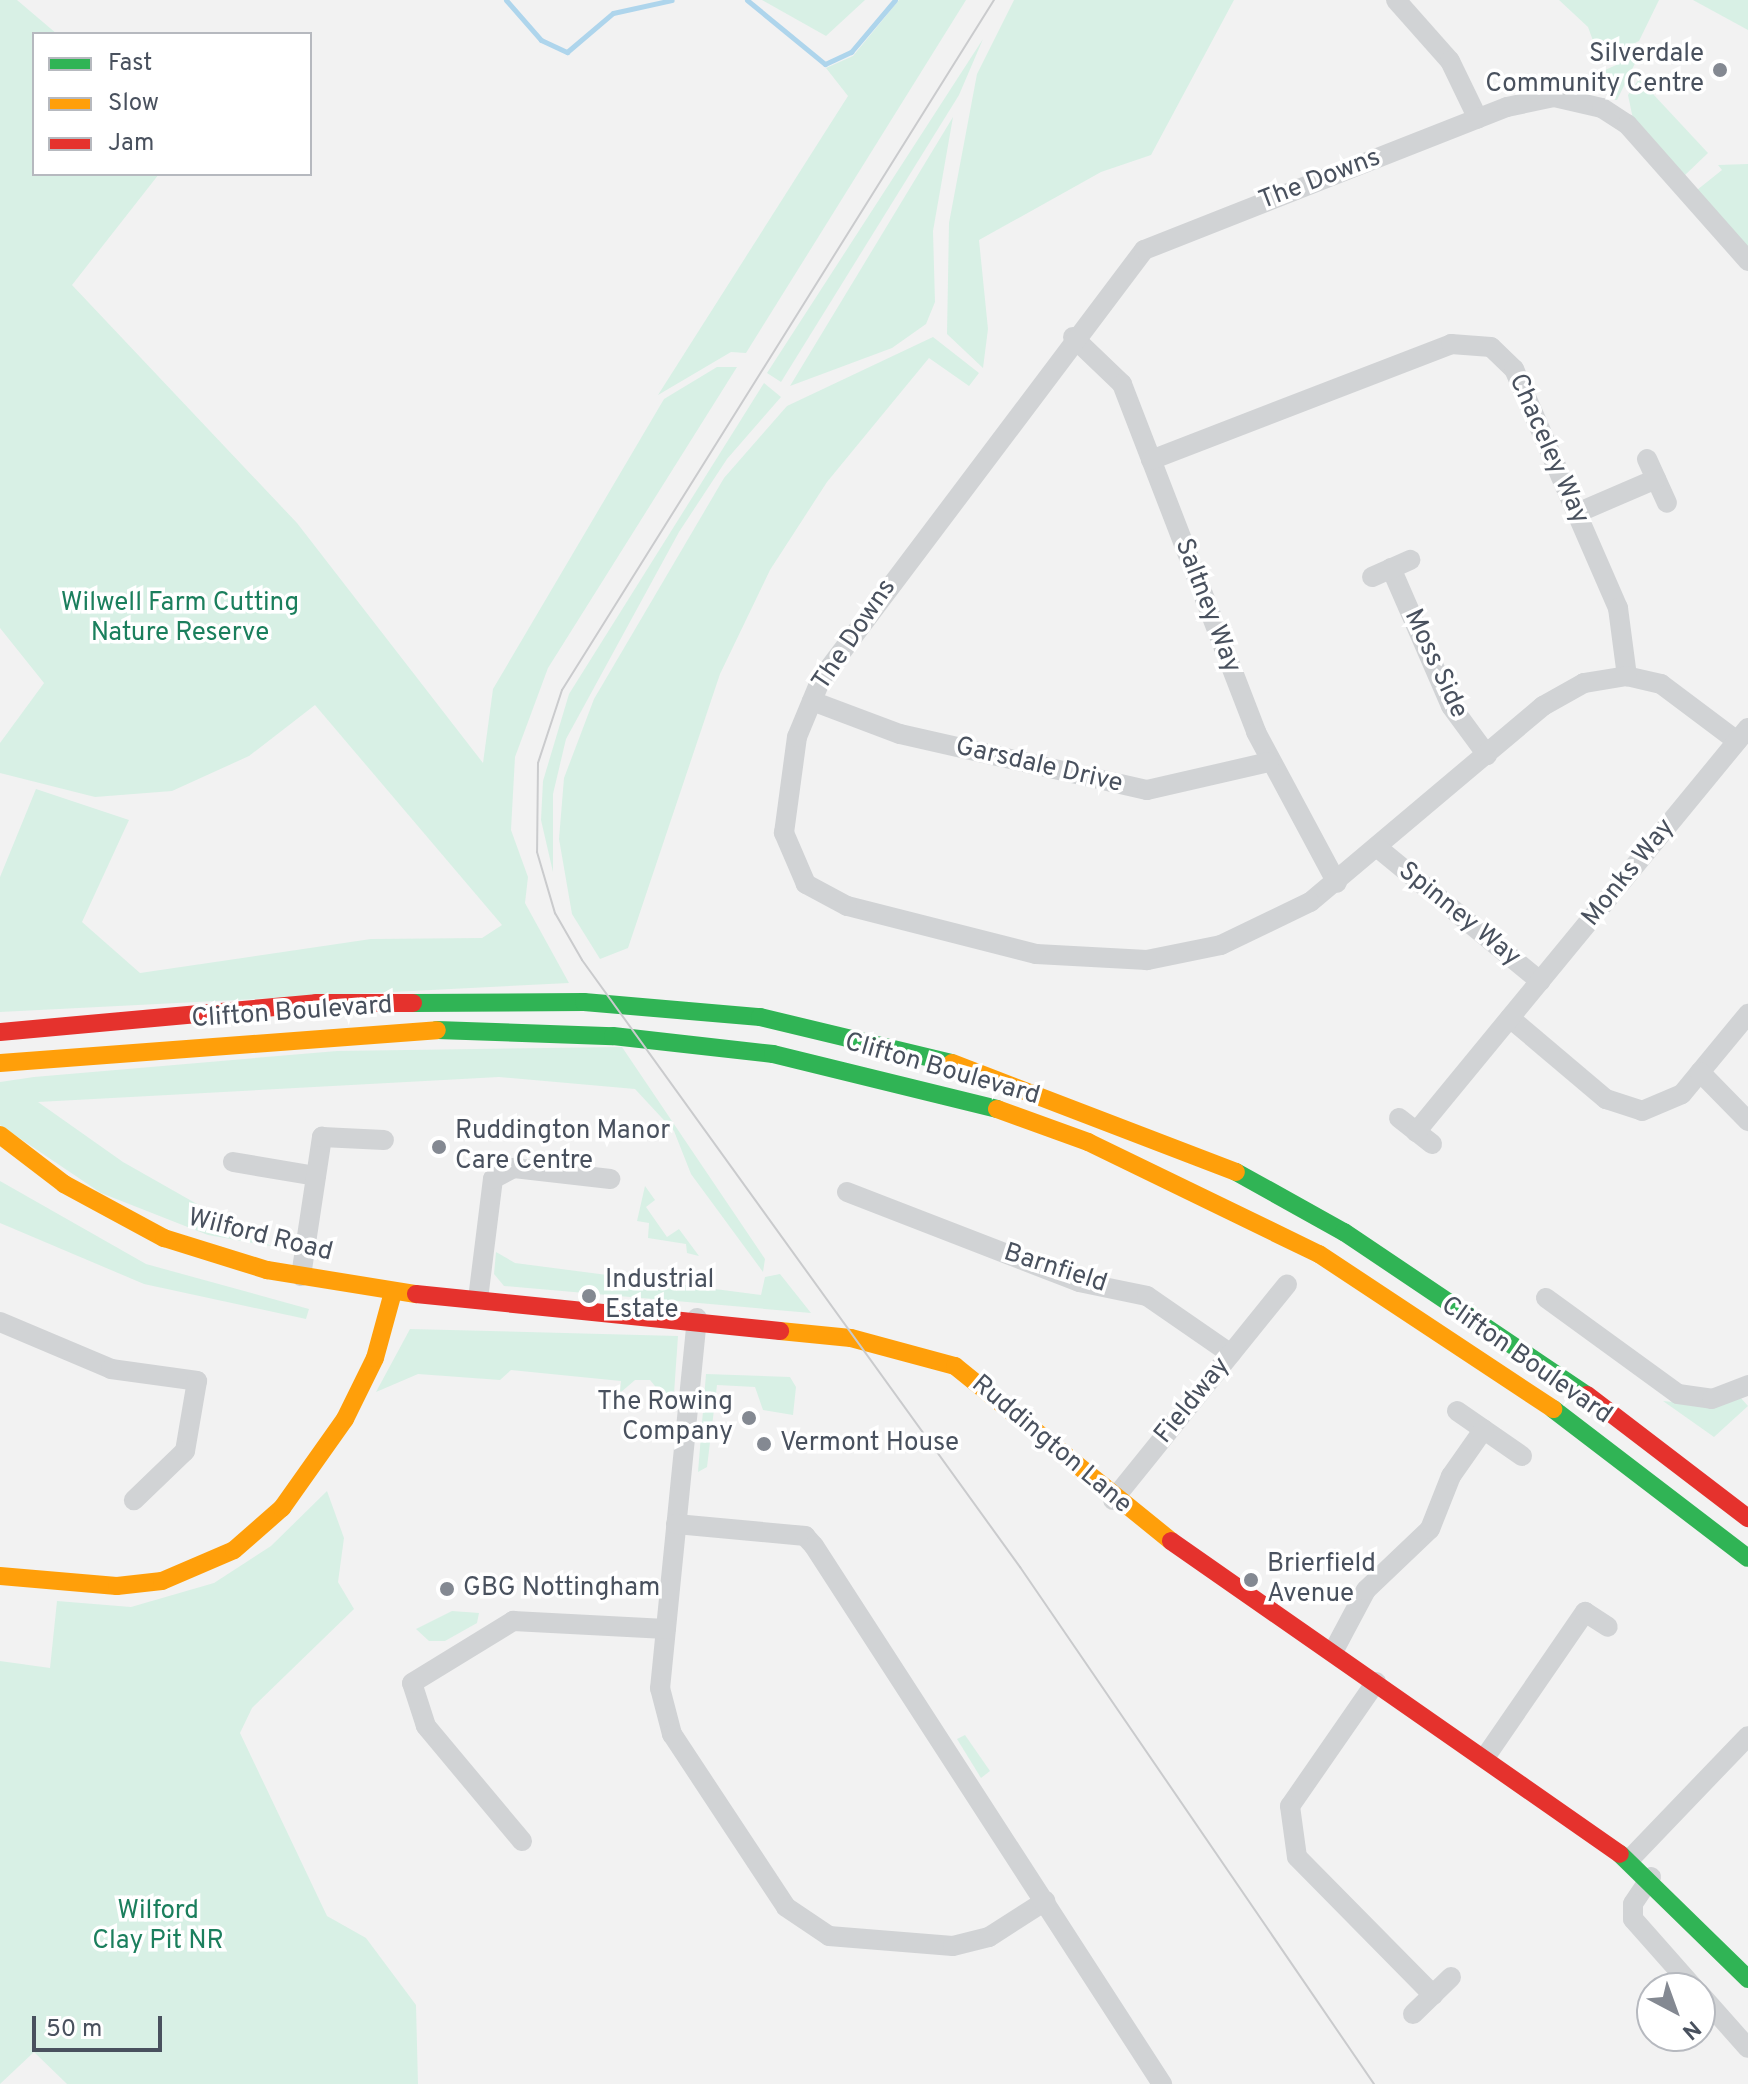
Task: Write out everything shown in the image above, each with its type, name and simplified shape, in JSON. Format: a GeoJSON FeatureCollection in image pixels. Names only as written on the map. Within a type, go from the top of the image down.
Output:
{"type":"FeatureCollection","features":[{"type":"Feature","properties":{"kind":"main road","name":"Clifton Boulevard"},"geometry":{"type":"LineString","coordinates":[[0,1032],[316,1003],[584,1002],[834,1030],[983,1070],[1231,1169],[1437,1290],[1748,1518]]}},
{"type":"Feature","properties":{"kind":"main road","name":"Clifton Boulevard"},"geometry":{"type":"LineString","coordinates":[[7,1062],[434,1030],[613,1036],[773,1054],[962,1097],[1215,1198],[1406,1307],[1748,1558]]}},
{"type":"Feature","properties":{"kind":"main road","name":"Wilford Road"},"geometry":{"type":"LineString","coordinates":[[0,1135],[64,1184],[164,1238],[301,1276],[393,1292]]}},
{"type":"Feature","properties":{"kind":"main road","name":"Ruddington Lane"},"geometry":{"type":"LineString","coordinates":[[393,1292],[697,1318],[935,1357],[991,1391],[1113,1500],[1486,1756],[1630,1859],[1748,1979]]}},
{"type":"Feature","properties":{"kind":"main road"},"geometry":{"type":"LineString","coordinates":[[0,1576],[117,1586],[162,1581],[234,1550],[282,1508],[345,1419],[375,1358],[393,1292]]}},
{"type":"Feature","properties":{"kind":"street"},"geometry":{"type":"LineString","coordinates":[[1396,0],[1450,61],[1478,119]]}},
{"type":"Feature","properties":{"kind":"street","name":"The Downs"},"geometry":{"type":"LineString","coordinates":[[1627,676],[1568,690],[1337,883],[1280,920],[1221,945],[1123,961],[1036,954],[847,906],[806,884],[784,833],[789,771],[812,701],[838,651],[1073,337],[1144,250],[1478,119],[1541,98],[1602,108],[1639,136],[1748,261]]}},
{"type":"Feature","properties":{"kind":"street","name":"Saltney Way"},"geometry":{"type":"LineString","coordinates":[[1073,337],[1117,375],[1269,762],[1337,883]]}},
{"type":"Feature","properties":{"kind":"street","name":"Chaceley Way"},"geometry":{"type":"LineString","coordinates":[[1151,460],[1468,340],[1491,347],[1514,369],[1618,608],[1627,676]]}},
{"type":"Feature","properties":{"kind":"street"},"geometry":{"type":"LineString","coordinates":[[1647,459],[1667,503]]}},
{"type":"Feature","properties":{"kind":"street"},"geometry":{"type":"LineString","coordinates":[[1577,513],[1656,479]]}},
{"type":"Feature","properties":{"kind":"street","name":"Moss Side"},"geometry":{"type":"LineString","coordinates":[[1391,568],[1451,706],[1487,755]]}},
{"type":"Feature","properties":{"kind":"street"},"geometry":{"type":"LineString","coordinates":[[1627,676],[1676,691],[1743,735]]}},
{"type":"Feature","properties":{"kind":"street","name":"Garsdale Drive"},"geometry":{"type":"LineString","coordinates":[[812,701],[900,734],[1147,790],[1269,762]]}},
{"type":"Feature","properties":{"kind":"street","name":"Monks Way"},"geometry":{"type":"LineString","coordinates":[[1399,1118],[1424,1138],[1510,1018],[1743,735]]}},
{"type":"Feature","properties":{"kind":"street","name":"Spinney Way"},"geometry":{"type":"LineString","coordinates":[[1378,848],[1540,981]]}},
{"type":"Feature","properties":{"kind":"street"},"geometry":{"type":"LineString","coordinates":[[1510,1018],[1628,1109],[1661,1108],[1700,1072],[1748,1014]]}},
{"type":"Feature","properties":{"kind":"street"},"geometry":{"type":"LineString","coordinates":[[1700,1072],[1748,1121]]}},
{"type":"Feature","properties":{"kind":"street"},"geometry":{"type":"LineString","coordinates":[[301,1276],[322,1137],[384,1140]]}},
{"type":"Feature","properties":{"kind":"street"},"geometry":{"type":"LineString","coordinates":[[245,1158],[316,1176]]}},
{"type":"Feature","properties":{"kind":"street"},"geometry":{"type":"LineString","coordinates":[[478,1299],[493,1179],[514,1168],[610,1179]]}},
{"type":"Feature","properties":{"kind":"street","name":"Barnfield"},"geometry":{"type":"LineString","coordinates":[[847,1192],[872,1191],[1079,1282],[1147,1296],[1231,1354]]}},
{"type":"Feature","properties":{"kind":"street","name":"Fieldway"},"geometry":{"type":"LineString","coordinates":[[1113,1500],[1231,1354],[1281,1309],[1287,1284]]}},
{"type":"Feature","properties":{"kind":"street"},"geometry":{"type":"LineString","coordinates":[[1546,1298],[1569,1302],[1678,1394],[1712,1399],[1748,1385]]}},
{"type":"Feature","properties":{"kind":"street"},"geometry":{"type":"LineString","coordinates":[[697,1318],[666,1629],[661,1711],[672,1734],[803,1923],[829,1936],[953,1946],[989,1937],[1045,1901]]}},
{"type":"Feature","properties":{"kind":"street"},"geometry":{"type":"LineString","coordinates":[[0,1322],[111,1369],[197,1381],[185,1451],[134,1500]]}},
{"type":"Feature","properties":{"kind":"street"},"geometry":{"type":"LineString","coordinates":[[1457,1411],[1522,1456]]}},
{"type":"Feature","properties":{"kind":"street"},"geometry":{"type":"LineString","coordinates":[[1333,1652],[1366,1590],[1430,1529],[1451,1476],[1484,1429]]}},
{"type":"Feature","properties":{"kind":"street"},"geometry":{"type":"LineString","coordinates":[[676,1524],[805,1536],[1162,2084]]}},
{"type":"Feature","properties":{"kind":"street"},"geometry":{"type":"LineString","coordinates":[[1486,1756],[1585,1612],[1608,1627]]}},
{"type":"Feature","properties":{"kind":"street"},"geometry":{"type":"LineString","coordinates":[[522,1841],[426,1726],[412,1683],[513,1621],[666,1629]]}},
{"type":"Feature","properties":{"kind":"street"},"geometry":{"type":"LineString","coordinates":[[1376,1682],[1290,1806],[1297,1857],[1433,1995]]}},
{"type":"Feature","properties":{"kind":"street"},"geometry":{"type":"LineString","coordinates":[[1630,1859],[1748,1736]]}},
{"type":"Feature","properties":{"kind":"street"},"geometry":{"type":"LineString","coordinates":[[1651,1877],[1633,1904],[1633,1919],[1680,1972]]}},
{"type":"Feature","properties":{"kind":"street"},"geometry":{"type":"LineString","coordinates":[[1413,2014],[1451,1977]]}},
{"type":"Feature","properties":{"kind":"street"},"geometry":{"type":"LineString","coordinates":[[1716,2012],[1748,2048]]}},
{"type":"Feature","properties":{"kind":"green space","name":"Wilwell Farm Cutting Nature Reserve"},"geometry":{"type":"Polygon","coordinates":[[[0,0],[17,0],[55,32],[32,32],[32,176],[157,176],[72,285],[297,523],[483,763],[493,689],[664,399],[717,367],[737,367],[548,668],[515,757],[511,830],[528,877],[525,903],[569,983],[0,1012],[0,877],[36,789],[129,820],[82,922],[140,973],[371,939],[482,938],[502,925],[315,705],[249,756],[172,791],[95,797],[0,773],[0,743],[44,683],[0,628],[0,0]]]}},
{"type":"Feature","properties":{"kind":"green space"},"geometry":{"type":"Polygon","coordinates":[[[762,0],[865,0],[826,36],[762,0]]]}},
{"type":"Feature","properties":{"kind":"green space"},"geometry":{"type":"Polygon","coordinates":[[[899,0],[966,0],[746,353],[731,352],[658,395],[848,96],[826,68],[853,56],[899,0]]]}},
{"type":"Feature","properties":{"kind":"green space"},"geometry":{"type":"Polygon","coordinates":[[[1014,0],[1234,0],[1151,155],[1101,172],[979,240],[988,329],[983,368],[947,334],[949,223],[977,74],[1014,0]]]}},
{"type":"Feature","properties":{"kind":"green space"},"geometry":{"type":"Polygon","coordinates":[[[1559,0],[1659,0],[1639,41],[1600,60],[1588,27],[1559,0]]]}},
{"type":"Feature","properties":{"kind":"green space"},"geometry":{"type":"Polygon","coordinates":[[[1693,0],[1748,0],[1748,30],[1693,0]]]}},
{"type":"Feature","properties":{"kind":"green space"},"geometry":{"type":"Polygon","coordinates":[[[983,39],[959,95],[781,382],[767,373],[983,39]]]}},
{"type":"Feature","properties":{"kind":"green space"},"geometry":{"type":"Polygon","coordinates":[[[1639,55],[1617,100],[1614,100],[1605,70],[1639,55]]]}},
{"type":"Feature","properties":{"kind":"green space"},"geometry":{"type":"Polygon","coordinates":[[[1639,79],[1708,153],[1684,176],[1633,119],[1628,95],[1639,79]]]}},
{"type":"Feature","properties":{"kind":"green space"},"geometry":{"type":"Polygon","coordinates":[[[953,117],[933,231],[935,302],[926,324],[892,348],[790,386],[953,117]]]}},
{"type":"Feature","properties":{"kind":"green space"},"geometry":{"type":"Polygon","coordinates":[[[1748,164],[1748,247],[1697,190],[1722,170],[1718,165],[1748,164]]]}},
{"type":"Feature","properties":{"kind":"green space"},"geometry":{"type":"Polygon","coordinates":[[[933,337],[979,373],[969,386],[929,358],[827,482],[770,570],[720,674],[628,948],[600,959],[572,914],[559,839],[564,778],[594,699],[724,478],[787,406],[933,337]]]}},
{"type":"Feature","properties":{"kind":"green space"},"geometry":{"type":"Polygon","coordinates":[[[764,383],[781,397],[727,459],[679,532],[566,739],[553,794],[553,872],[541,820],[543,781],[569,694],[764,383]]]}},
{"type":"Feature","properties":{"kind":"green space"},"geometry":{"type":"Polygon","coordinates":[[[622,1047],[765,1259],[763,1272],[691,1174],[674,1131],[635,1089],[499,1077],[38,1102],[123,1162],[271,1246],[208,1235],[101,1193],[0,1125],[0,1082],[34,1077],[337,1051],[622,1047]]]}},
{"type":"Feature","properties":{"kind":"green space"},"geometry":{"type":"Polygon","coordinates":[[[0,1181],[146,1264],[309,1309],[306,1319],[144,1284],[0,1223],[0,1181]]]}},
{"type":"Feature","properties":{"kind":"green space"},"geometry":{"type":"Polygon","coordinates":[[[645,1186],[655,1200],[646,1207],[667,1237],[679,1229],[699,1256],[687,1253],[686,1244],[648,1238],[649,1223],[637,1221],[645,1186]]]}},
{"type":"Feature","properties":{"kind":"green space"},"geometry":{"type":"Polygon","coordinates":[[[496,1252],[515,1263],[761,1295],[765,1277],[780,1274],[811,1313],[504,1286],[494,1274],[496,1252]]]}},
{"type":"Feature","properties":{"kind":"green space"},"geometry":{"type":"Polygon","coordinates":[[[410,1329],[678,1336],[673,1408],[650,1380],[635,1380],[620,1393],[621,1381],[511,1370],[500,1380],[418,1374],[376,1392],[410,1329]]]}},
{"type":"Feature","properties":{"kind":"green space"},"geometry":{"type":"Polygon","coordinates":[[[706,1374],[790,1377],[796,1387],[793,1415],[763,1410],[755,1387],[717,1385],[707,1467],[698,1472],[706,1374]]]}},
{"type":"Feature","properties":{"kind":"green space"},"geometry":{"type":"Polygon","coordinates":[[[1740,1397],[1748,1406],[1714,1437],[1663,1401],[1714,1406],[1740,1397]]]}},
{"type":"Feature","properties":{"kind":"green space","name":"Wilford Clay Pit NR"},"geometry":{"type":"Polygon","coordinates":[[[327,1491],[344,1538],[338,1582],[354,1609],[252,1708],[240,1733],[327,1916],[366,1938],[416,2005],[418,2084],[67,2084],[34,2052],[0,2084],[0,1661],[50,1668],[57,1601],[131,1607],[214,1583],[271,1546],[327,1491]]]}},
{"type":"Feature","properties":{"kind":"green space"},"geometry":{"type":"Polygon","coordinates":[[[452,1611],[479,1613],[477,1623],[445,1641],[429,1641],[416,1629],[452,1611]]]}},
{"type":"Feature","properties":{"kind":"green space"},"geometry":{"type":"Polygon","coordinates":[[[965,1735],[990,1771],[981,1778],[957,1739],[965,1735]]]}},
{"type":"Feature","properties":{"kind":"waterway"},"geometry":{"type":"LineString","coordinates":[[506,0],[541,40],[567,52],[613,13],[672,0]]}},
{"type":"Feature","properties":{"kind":"waterway"},"geometry":{"type":"LineString","coordinates":[[747,0],[825,64],[851,52],[895,0]]}},
{"type":"Feature","properties":{"kind":"tram line"},"geometry":{"type":"LineString","coordinates":[[994,0],[562,690],[538,763],[537,852],[555,913],[582,960],[1020,1567],[1374,2084]]}},
{"type":"Feature","properties":{"kind":"traffic: fast"},"geometry":{"type":"LineString","coordinates":[[413,1003],[584,1002],[760,1017],[952,1063]]}},
{"type":"Feature","properties":{"kind":"traffic: fast"},"geometry":{"type":"LineString","coordinates":[[437,1030],[613,1036],[773,1054],[997,1109]]}},
{"type":"Feature","properties":{"kind":"traffic: fast"},"geometry":{"type":"LineString","coordinates":[[1236,1172],[1344,1232],[1587,1395]]}},
{"type":"Feature","properties":{"kind":"traffic: fast"},"geometry":{"type":"LineString","coordinates":[[1553,1409],[1748,1558]]}},
{"type":"Feature","properties":{"kind":"traffic: fast"},"geometry":{"type":"LineString","coordinates":[[1620,1854],[1748,1979]]}},
{"type":"Feature","properties":{"kind":"traffic: slow"},"geometry":{"type":"LineString","coordinates":[[0,1063],[437,1030]]}},
{"type":"Feature","properties":{"kind":"traffic: slow"},"geometry":{"type":"LineString","coordinates":[[952,1063],[1236,1172]]}},
{"type":"Feature","properties":{"kind":"traffic: slow"},"geometry":{"type":"LineString","coordinates":[[997,1109],[1088,1142],[1319,1254],[1553,1409]]}},
{"type":"Feature","properties":{"kind":"traffic: slow"},"geometry":{"type":"LineString","coordinates":[[0,1135],[64,1184],[164,1238],[267,1270],[416,1294]]}},
{"type":"Feature","properties":{"kind":"traffic: slow"},"geometry":{"type":"LineString","coordinates":[[0,1576],[117,1586],[162,1581],[234,1550],[282,1508],[345,1419],[375,1358],[393,1292]]}},
{"type":"Feature","properties":{"kind":"traffic: slow"},"geometry":{"type":"LineString","coordinates":[[780,1331],[851,1338],[955,1366],[1171,1541]]}},
{"type":"Feature","properties":{"kind":"traffic: jam"},"geometry":{"type":"LineString","coordinates":[[0,1032],[316,1003],[413,1003]]}},
{"type":"Feature","properties":{"kind":"traffic: jam"},"geometry":{"type":"LineString","coordinates":[[416,1294],[780,1331]]}},
{"type":"Feature","properties":{"kind":"traffic: jam"},"geometry":{"type":"LineString","coordinates":[[1587,1395],[1748,1518]]}},
{"type":"Feature","properties":{"kind":"traffic: jam"},"geometry":{"type":"LineString","coordinates":[[1171,1541],[1620,1854]]}},
{"type":"Feature","properties":{"kind":"place","name":"Silverdale Community Centre"},"geometry":{"type":"Point","coordinates":[1720,70]}},
{"type":"Feature","properties":{"kind":"place","name":"Ruddington Manor Care Centre"},"geometry":{"type":"Point","coordinates":[439,1147]}},
{"type":"Feature","properties":{"kind":"place","name":"Industrial Estate"},"geometry":{"type":"Point","coordinates":[589,1296]}},
{"type":"Feature","properties":{"kind":"place","name":"The Rowing Company"},"geometry":{"type":"Point","coordinates":[749,1418]}},
{"type":"Feature","properties":{"kind":"place","name":"Vermont House"},"geometry":{"type":"Point","coordinates":[764,1444]}},
{"type":"Feature","properties":{"kind":"place","name":"Brierfield Avenue"},"geometry":{"type":"Point","coordinates":[1251,1580]}},
{"type":"Feature","properties":{"kind":"place","name":"GBG Nottingham"},"geometry":{"type":"Point","coordinates":[447,1589]}}]}
